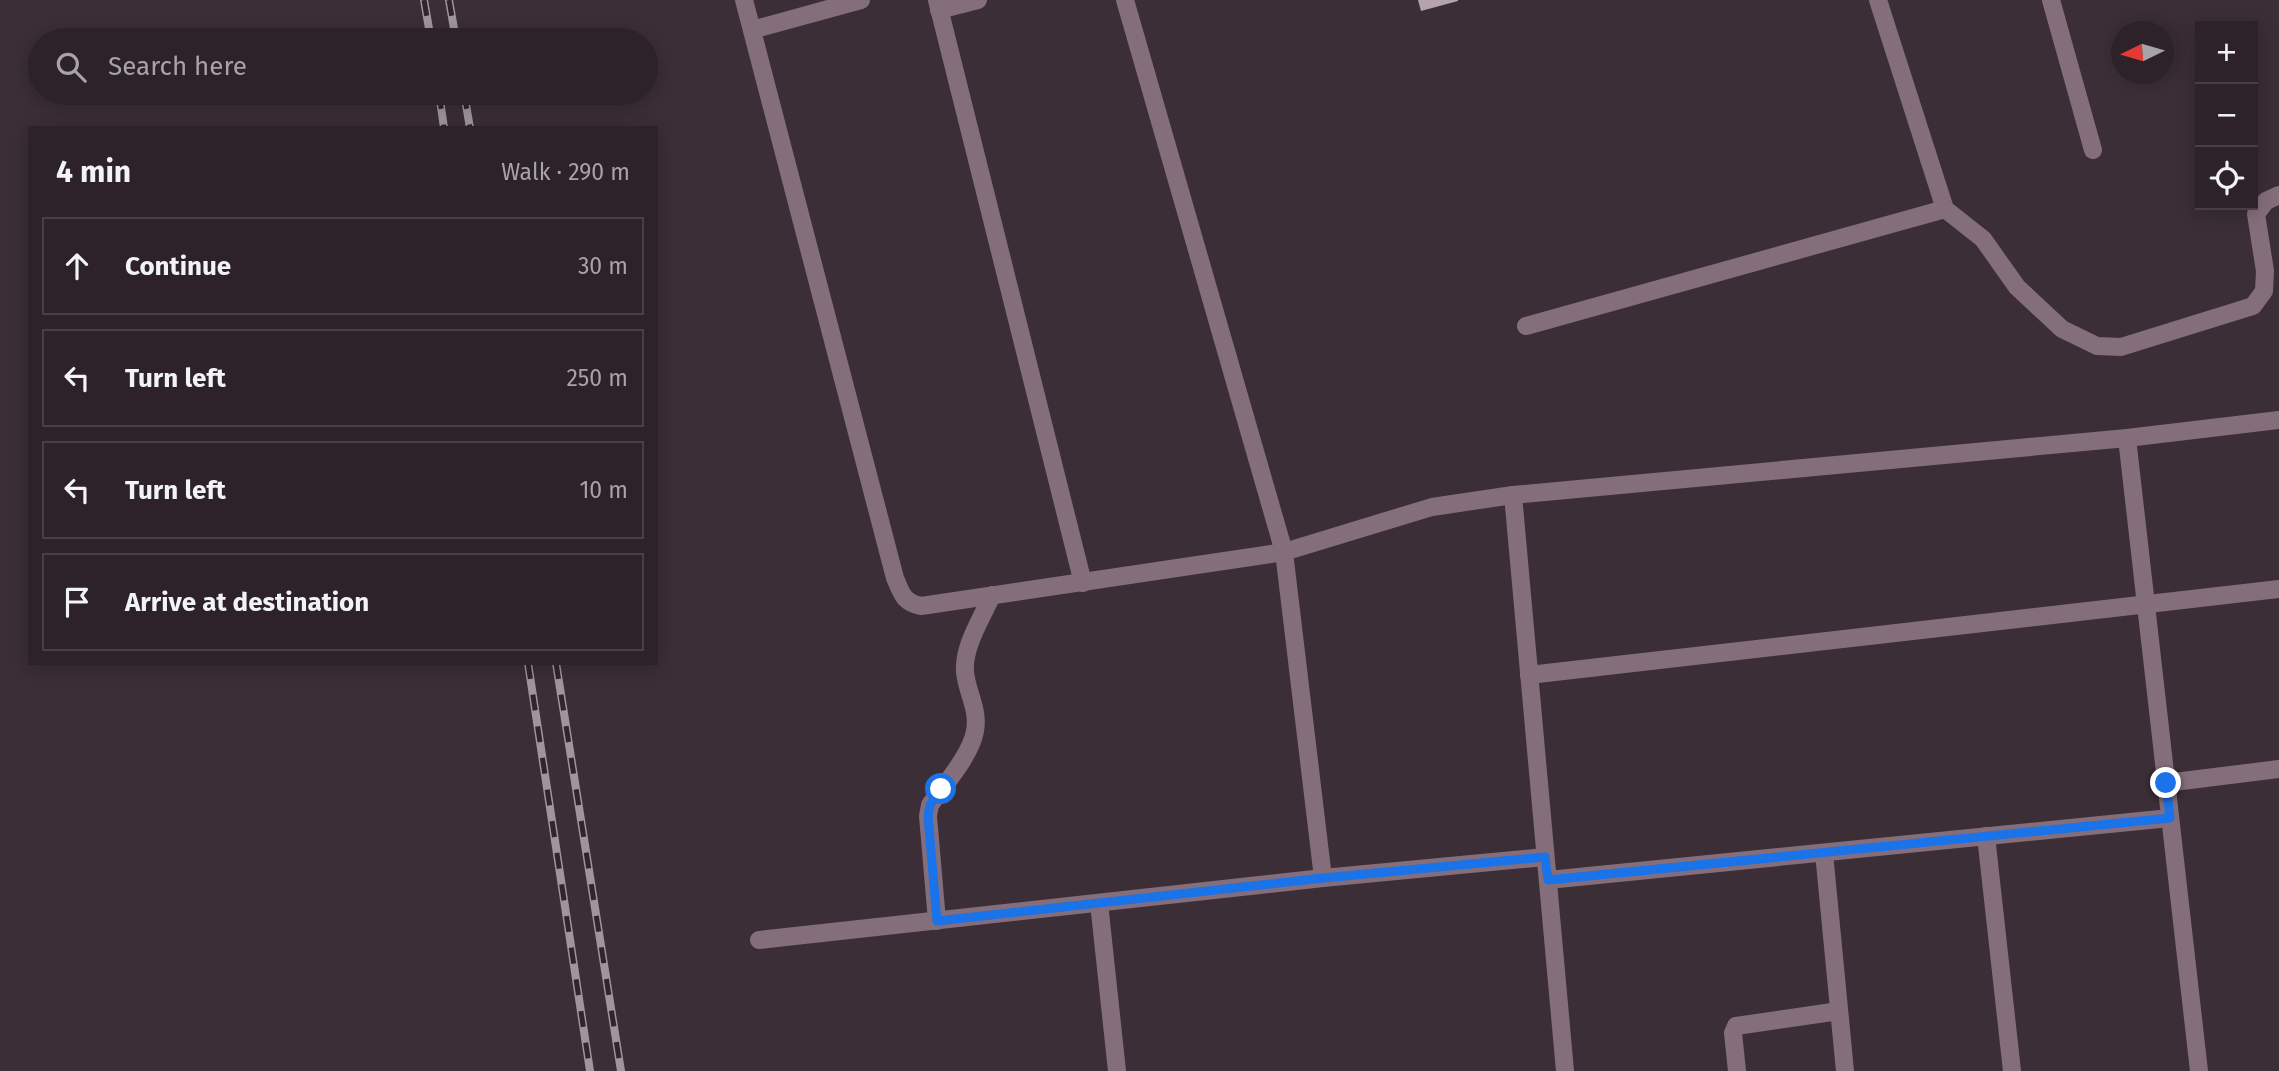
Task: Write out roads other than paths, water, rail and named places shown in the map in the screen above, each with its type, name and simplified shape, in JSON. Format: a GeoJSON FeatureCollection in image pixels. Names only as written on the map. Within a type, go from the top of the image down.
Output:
{"type":"FeatureCollection","features":[{"type":"Feature","properties":{"kind":"street"},"geometry":{"type":"LineString","coordinates":[[744,0],[895,578],[909,603],[921,606],[1284,552],[1432,508],[1513,495],[2127,438],[2279,420]]}},
{"type":"Feature","properties":{"kind":"street"},"geometry":{"type":"LineString","coordinates":[[752,30],[861,0]]}},
{"type":"Feature","properties":{"kind":"street"},"geometry":{"type":"LineString","coordinates":[[978,0],[938,5],[1083,583]]}},
{"type":"Feature","properties":{"kind":"street"},"geometry":{"type":"LineString","coordinates":[[1125,0],[1284,552],[1323,878]]}},
{"type":"Feature","properties":{"kind":"street"},"geometry":{"type":"LineString","coordinates":[[1878,0],[1945,209],[1983,239],[2017,287],[2062,329],[2097,346],[2120,347],[2253,306],[2264,291],[2265,271],[2256,214],[2266,201],[2279,195]]}},
{"type":"Feature","properties":{"kind":"street"},"geometry":{"type":"LineString","coordinates":[[2051,0],[2093,150]]}},
{"type":"Feature","properties":{"kind":"street"},"geometry":{"type":"LineString","coordinates":[[1526,326],[1945,209]]}},
{"type":"Feature","properties":{"kind":"street"},"geometry":{"type":"LineString","coordinates":[[2127,438],[2199,1071]]}},
{"type":"Feature","properties":{"kind":"street"},"geometry":{"type":"LineString","coordinates":[[1513,495],[1565,1071]]}},
{"type":"Feature","properties":{"kind":"street"},"geometry":{"type":"LineString","coordinates":[[1530,675],[2279,589]]}},
{"type":"Feature","properties":{"kind":"street"},"geometry":{"type":"LineString","coordinates":[[937,921],[928,816],[930,805],[970,747],[975,732],[976,713],[965,662],[992,595]]}},
{"type":"Feature","properties":{"kind":"street"},"geometry":{"type":"LineString","coordinates":[[2166,783],[2279,769]]}},
{"type":"Feature","properties":{"kind":"street"},"geometry":{"type":"LineString","coordinates":[[1548,880],[2170,818]]}},
{"type":"Feature","properties":{"kind":"street"},"geometry":{"type":"LineString","coordinates":[[1986,836],[2012,1071]]}},
{"type":"Feature","properties":{"kind":"street"},"geometry":{"type":"LineString","coordinates":[[1824,853],[1845,1071]]}},
{"type":"Feature","properties":{"kind":"street"},"geometry":{"type":"LineString","coordinates":[[759,940],[1323,878],[1545,857]]}},
{"type":"Feature","properties":{"kind":"street"},"geometry":{"type":"LineString","coordinates":[[1099,903],[1117,1071]]}},
{"type":"Feature","properties":{"kind":"street"},"geometry":{"type":"LineString","coordinates":[[1737,1071],[1733,1033],[1736,1026],[1839,1011]]}},
{"type":"Feature","properties":{"kind":"railway"},"geometry":{"type":"LineString","coordinates":[[424,0],[429,28]]}},
{"type":"Feature","properties":{"kind":"railway"},"geometry":{"type":"LineString","coordinates":[[449,0],[454,28]]}},
{"type":"Feature","properties":{"kind":"railway"},"geometry":{"type":"LineString","coordinates":[[441,105],[444,126]]}},
{"type":"Feature","properties":{"kind":"railway"},"geometry":{"type":"LineString","coordinates":[[466,105],[470,126]]}},
{"type":"Feature","properties":{"kind":"railway"},"geometry":{"type":"LineString","coordinates":[[528,665],[590,1071]]}},
{"type":"Feature","properties":{"kind":"railway"},"geometry":{"type":"LineString","coordinates":[[556,665],[621,1071]]}}]}
